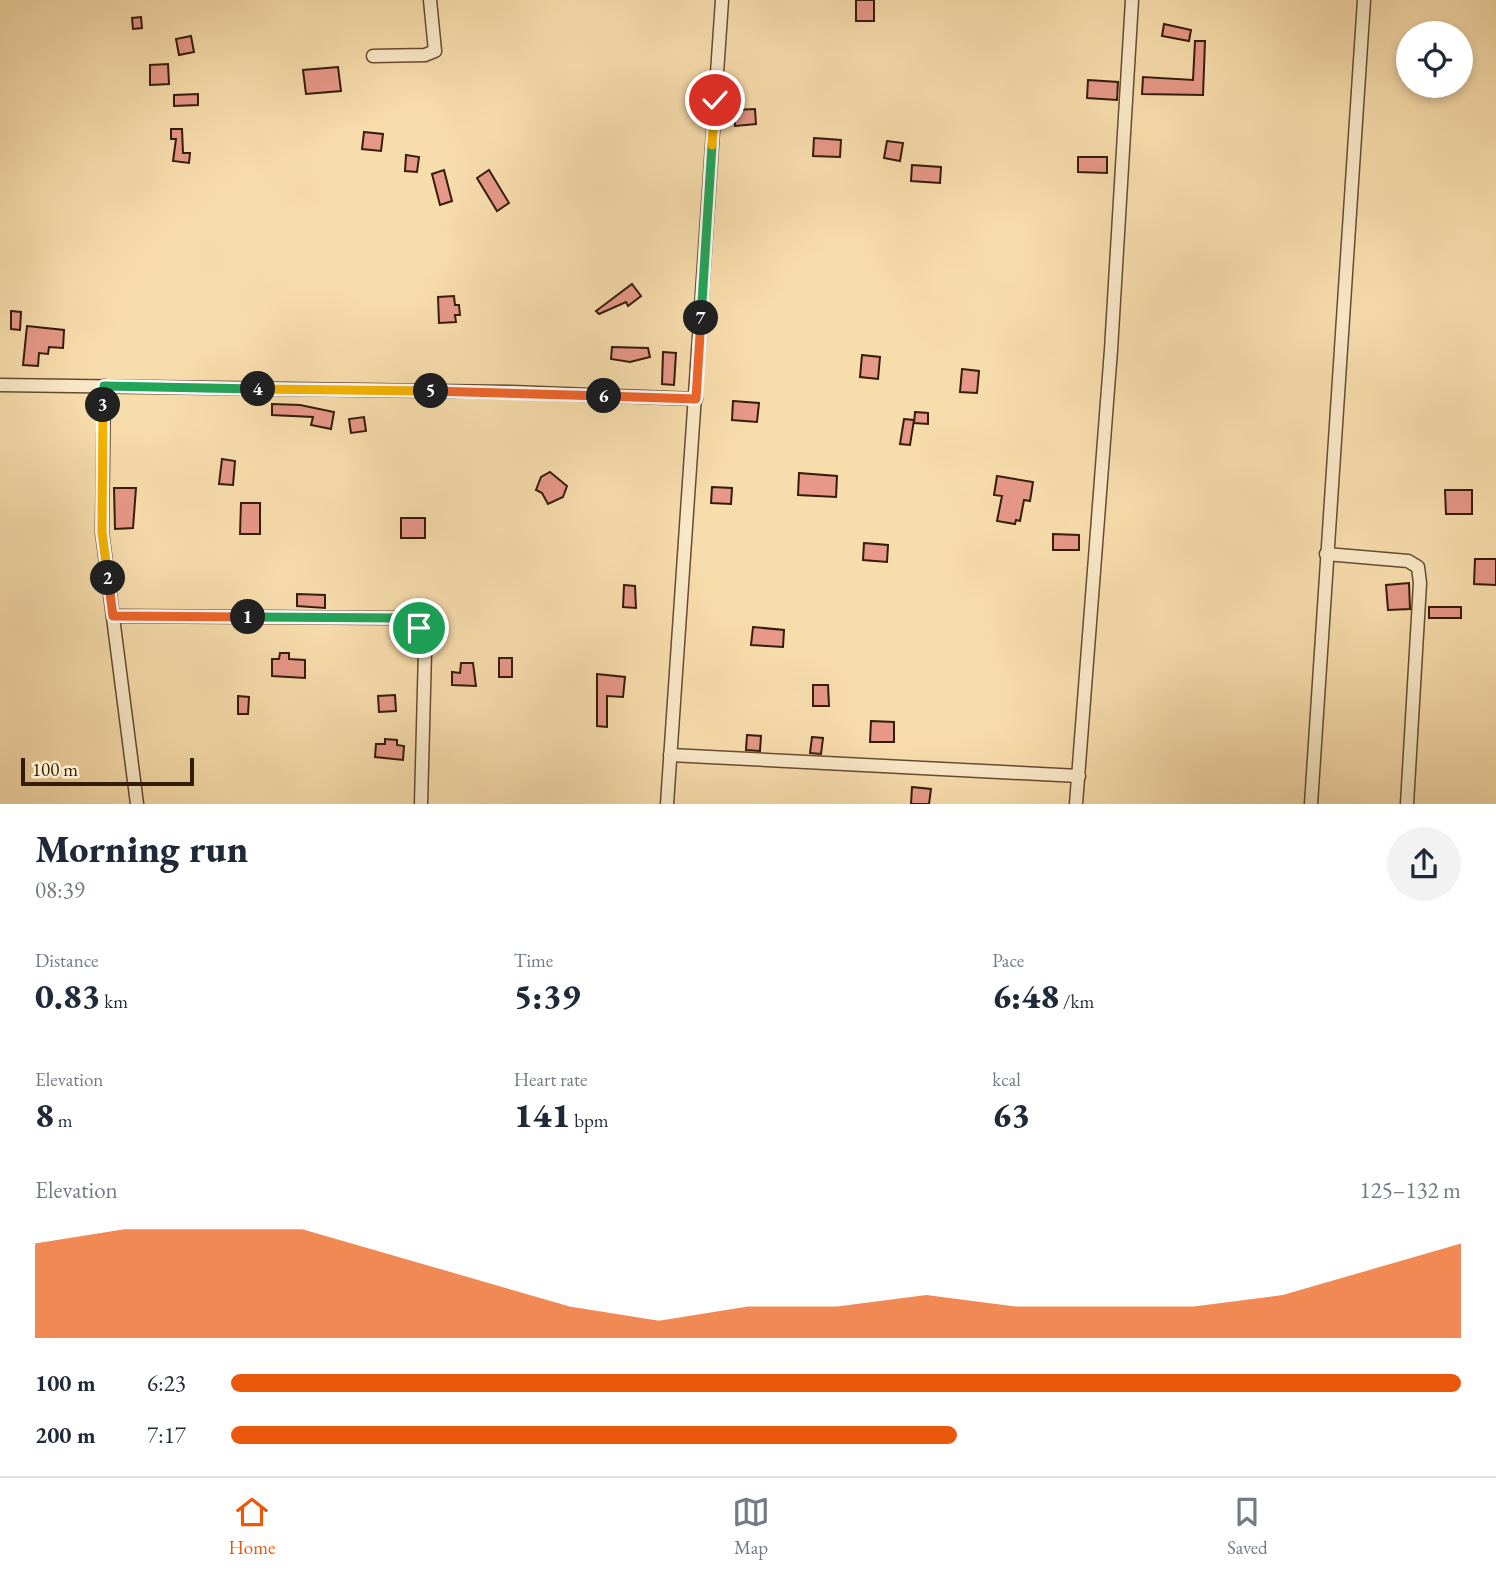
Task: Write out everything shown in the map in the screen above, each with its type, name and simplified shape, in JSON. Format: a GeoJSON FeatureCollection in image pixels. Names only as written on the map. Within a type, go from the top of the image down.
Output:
{"type":"FeatureCollection","features":[{"type":"Feature","properties":{"kind":"street"},"geometry":{"type":"LineString","coordinates":[[373,56],[425,55],[435,51],[430,0]]}},
{"type":"Feature","properties":{"kind":"street"},"geometry":{"type":"LineString","coordinates":[[667,804],[722,0]]}},
{"type":"Feature","properties":{"kind":"street"},"geometry":{"type":"LineString","coordinates":[[1076,804],[1111,350],[1132,0]]}},
{"type":"Feature","properties":{"kind":"street"},"geometry":{"type":"LineString","coordinates":[[1311,804],[1364,0]]}},
{"type":"Feature","properties":{"kind":"street"},"geometry":{"type":"LineString","coordinates":[[0,385],[512,392],[696,399]]}},
{"type":"Feature","properties":{"kind":"street"},"geometry":{"type":"LineString","coordinates":[[104,386],[102,532],[137,804]]}},
{"type":"Feature","properties":{"kind":"street"},"geometry":{"type":"LineString","coordinates":[[1326,554],[1408,561],[1418,567],[1420,583],[1407,804]]}},
{"type":"Feature","properties":{"kind":"street"},"geometry":{"type":"LineString","coordinates":[[113,616],[400,618],[414,623],[419,628],[425,651],[421,804]]}},
{"type":"Feature","properties":{"kind":"street"},"geometry":{"type":"LineString","coordinates":[[670,755],[1079,776]]}},
{"type":"Feature","properties":{"kind":"building"},"geometry":{"type":"Polygon","coordinates":[[[856,0],[874,0],[874,21],[856,21],[856,0]]]}},
{"type":"Feature","properties":{"kind":"building"},"geometry":{"type":"Polygon","coordinates":[[[141,17],[142,28],[133,29],[132,18],[141,17]]]}},
{"type":"Feature","properties":{"kind":"building"},"geometry":{"type":"Polygon","coordinates":[[[1164,24],[1191,30],[1189,41],[1162,36],[1164,24]]]}},
{"type":"Feature","properties":{"kind":"building"},"geometry":{"type":"Polygon","coordinates":[[[191,36],[194,52],[179,55],[176,39],[191,36]]]}},
{"type":"Feature","properties":{"kind":"building"},"geometry":{"type":"Polygon","coordinates":[[[1195,41],[1205,41],[1203,95],[1142,94],[1143,77],[1193,80],[1195,41]]]}},
{"type":"Feature","properties":{"kind":"building"},"geometry":{"type":"Polygon","coordinates":[[[168,64],[169,84],[150,85],[150,65],[168,64]]]}},
{"type":"Feature","properties":{"kind":"building"},"geometry":{"type":"Polygon","coordinates":[[[338,67],[341,91],[306,94],[303,70],[338,67]]]}},
{"type":"Feature","properties":{"kind":"building"},"geometry":{"type":"Polygon","coordinates":[[[1088,80],[1118,82],[1117,100],[1087,98],[1088,80]]]}},
{"type":"Feature","properties":{"kind":"building"},"geometry":{"type":"Polygon","coordinates":[[[198,94],[198,105],[174,106],[174,95],[198,94]]]}},
{"type":"Feature","properties":{"kind":"building"},"geometry":{"type":"Polygon","coordinates":[[[755,109],[756,124],[735,126],[734,110],[755,109]]]}},
{"type":"Feature","properties":{"kind":"building"},"geometry":{"type":"Polygon","coordinates":[[[171,129],[182,129],[183,153],[190,153],[189,163],[173,161],[176,139],[171,139],[171,129]]]}},
{"type":"Feature","properties":{"kind":"building"},"geometry":{"type":"Polygon","coordinates":[[[364,132],[383,134],[381,151],[362,149],[364,132]]]}},
{"type":"Feature","properties":{"kind":"building"},"geometry":{"type":"Polygon","coordinates":[[[814,138],[841,140],[840,157],[813,156],[814,138]]]}},
{"type":"Feature","properties":{"kind":"building"},"geometry":{"type":"Polygon","coordinates":[[[887,141],[903,143],[900,161],[884,158],[887,141]]]}},
{"type":"Feature","properties":{"kind":"building"},"geometry":{"type":"Polygon","coordinates":[[[406,155],[419,157],[417,172],[405,171],[406,155]]]}},
{"type":"Feature","properties":{"kind":"building"},"geometry":{"type":"Polygon","coordinates":[[[1078,157],[1107,157],[1107,173],[1078,172],[1078,157]]]}},
{"type":"Feature","properties":{"kind":"building"},"geometry":{"type":"Polygon","coordinates":[[[912,165],[941,167],[940,183],[911,181],[912,165]]]}},
{"type":"Feature","properties":{"kind":"building"},"geometry":{"type":"Polygon","coordinates":[[[444,170],[452,201],[440,205],[432,174],[444,170]]]}},
{"type":"Feature","properties":{"kind":"building"},"geometry":{"type":"Polygon","coordinates":[[[489,170],[509,203],[497,211],[477,178],[489,170]]]}},
{"type":"Feature","properties":{"kind":"building"},"geometry":{"type":"Polygon","coordinates":[[[632,284],[641,296],[628,306],[626,302],[599,314],[596,311],[632,284]]]}},
{"type":"Feature","properties":{"kind":"building"},"geometry":{"type":"Polygon","coordinates":[[[454,296],[460,315],[455,315],[456,322],[439,323],[438,297],[454,296]]]}},
{"type":"Feature","properties":{"kind":"building"},"geometry":{"type":"Polygon","coordinates":[[[11,311],[21,312],[20,330],[11,329],[11,311]]]}},
{"type":"Feature","properties":{"kind":"building"},"geometry":{"type":"Polygon","coordinates":[[[27,326],[64,330],[63,348],[49,347],[48,354],[39,353],[38,366],[23,365],[27,326]]]}},
{"type":"Feature","properties":{"kind":"building"},"geometry":{"type":"Polygon","coordinates":[[[612,347],[648,348],[650,357],[630,362],[611,359],[612,347]]]}},
{"type":"Feature","properties":{"kind":"building"},"geometry":{"type":"Polygon","coordinates":[[[663,352],[676,353],[674,385],[662,384],[663,352]]]}},
{"type":"Feature","properties":{"kind":"building"},"geometry":{"type":"Polygon","coordinates":[[[862,355],[880,357],[878,379],[860,377],[862,355]]]}},
{"type":"Feature","properties":{"kind":"building"},"geometry":{"type":"Polygon","coordinates":[[[962,369],[979,371],[977,393],[960,392],[962,369]]]}},
{"type":"Feature","properties":{"kind":"building"},"geometry":{"type":"Polygon","coordinates":[[[733,401],[759,403],[757,422],[732,420],[733,401]]]}},
{"type":"Feature","properties":{"kind":"building"},"geometry":{"type":"Polygon","coordinates":[[[272,404],[300,405],[334,412],[331,429],[311,425],[313,417],[272,415],[272,404]]]}},
{"type":"Feature","properties":{"kind":"building"},"geometry":{"type":"Polygon","coordinates":[[[915,412],[928,413],[928,424],[914,423],[915,412]]]}},
{"type":"Feature","properties":{"kind":"building"},"geometry":{"type":"Polygon","coordinates":[[[364,417],[366,431],[351,433],[349,419],[364,417]]]}},
{"type":"Feature","properties":{"kind":"building"},"geometry":{"type":"Polygon","coordinates":[[[904,419],[914,420],[910,445],[900,444],[904,419]]]}},
{"type":"Feature","properties":{"kind":"building"},"geometry":{"type":"Polygon","coordinates":[[[222,459],[235,461],[233,485],[219,484],[222,459]]]}},
{"type":"Feature","properties":{"kind":"building"},"geometry":{"type":"Polygon","coordinates":[[[550,472],[567,486],[563,497],[548,504],[542,493],[536,490],[541,477],[550,472]]]}},
{"type":"Feature","properties":{"kind":"building"},"geometry":{"type":"Polygon","coordinates":[[[799,473],[837,476],[836,497],[798,495],[799,473]]]}},
{"type":"Feature","properties":{"kind":"building"},"geometry":{"type":"Polygon","coordinates":[[[997,476],[1033,482],[1030,501],[1024,500],[1020,521],[1016,520],[1015,524],[997,521],[1002,496],[994,495],[997,476]]]}},
{"type":"Feature","properties":{"kind":"building"},"geometry":{"type":"Polygon","coordinates":[[[712,487],[732,488],[731,504],[711,503],[712,487]]]}},
{"type":"Feature","properties":{"kind":"building"},"geometry":{"type":"Polygon","coordinates":[[[114,488],[136,488],[133,528],[115,529],[114,488]]]}},
{"type":"Feature","properties":{"kind":"building"},"geometry":{"type":"Polygon","coordinates":[[[1445,490],[1472,490],[1472,514],[1446,514],[1445,490]]]}},
{"type":"Feature","properties":{"kind":"building"},"geometry":{"type":"Polygon","coordinates":[[[241,503],[260,503],[260,534],[240,534],[241,503]]]}},
{"type":"Feature","properties":{"kind":"building"},"geometry":{"type":"Polygon","coordinates":[[[401,518],[425,518],[425,538],[401,538],[401,518]]]}},
{"type":"Feature","properties":{"kind":"building"},"geometry":{"type":"Polygon","coordinates":[[[1053,534],[1079,535],[1079,550],[1053,550],[1053,534]]]}},
{"type":"Feature","properties":{"kind":"building"},"geometry":{"type":"Polygon","coordinates":[[[864,543],[888,545],[887,562],[863,560],[864,543]]]}},
{"type":"Feature","properties":{"kind":"building"},"geometry":{"type":"Polygon","coordinates":[[[1475,559],[1496,559],[1496,585],[1474,584],[1475,559]]]}},
{"type":"Feature","properties":{"kind":"building"},"geometry":{"type":"Polygon","coordinates":[[[1409,583],[1410,609],[1388,610],[1386,585],[1409,583]]]}},
{"type":"Feature","properties":{"kind":"building"},"geometry":{"type":"Polygon","coordinates":[[[624,585],[635,586],[636,608],[623,607],[624,585]]]}},
{"type":"Feature","properties":{"kind":"building"},"geometry":{"type":"Polygon","coordinates":[[[297,594],[325,595],[325,608],[297,606],[297,594]]]}},
{"type":"Feature","properties":{"kind":"building"},"geometry":{"type":"Polygon","coordinates":[[[1429,607],[1461,607],[1461,618],[1429,618],[1429,607]]]}},
{"type":"Feature","properties":{"kind":"building"},"geometry":{"type":"Polygon","coordinates":[[[753,627],[784,630],[783,647],[751,645],[753,627]]]}},
{"type":"Feature","properties":{"kind":"building"},"geometry":{"type":"Polygon","coordinates":[[[280,653],[289,653],[289,659],[305,660],[305,678],[272,676],[272,659],[279,659],[280,653]]]}},
{"type":"Feature","properties":{"kind":"building"},"geometry":{"type":"Polygon","coordinates":[[[499,658],[512,658],[512,677],[499,677],[499,658]]]}},
{"type":"Feature","properties":{"kind":"building"},"geometry":{"type":"Polygon","coordinates":[[[461,663],[473,663],[476,686],[452,685],[452,672],[460,673],[461,663]]]}},
{"type":"Feature","properties":{"kind":"building"},"geometry":{"type":"Polygon","coordinates":[[[597,674],[625,677],[623,697],[607,696],[607,727],[597,726],[597,674]]]}},
{"type":"Feature","properties":{"kind":"building"},"geometry":{"type":"Polygon","coordinates":[[[813,685],[828,685],[829,706],[813,706],[813,685]]]}},
{"type":"Feature","properties":{"kind":"building"},"geometry":{"type":"Polygon","coordinates":[[[395,695],[396,711],[379,712],[378,696],[395,695]]]}},
{"type":"Feature","properties":{"kind":"building"},"geometry":{"type":"Polygon","coordinates":[[[238,696],[249,697],[248,714],[238,714],[238,696]]]}},
{"type":"Feature","properties":{"kind":"building"},"geometry":{"type":"Polygon","coordinates":[[[871,721],[894,722],[894,742],[870,742],[871,721]]]}},
{"type":"Feature","properties":{"kind":"building"},"geometry":{"type":"Polygon","coordinates":[[[747,735],[761,736],[760,751],[746,750],[747,735]]]}},
{"type":"Feature","properties":{"kind":"building"},"geometry":{"type":"Polygon","coordinates":[[[812,737],[823,738],[821,754],[810,753],[812,737]]]}},
{"type":"Feature","properties":{"kind":"building"},"geometry":{"type":"Polygon","coordinates":[[[385,739],[397,740],[397,745],[404,746],[403,760],[375,757],[376,744],[385,744],[385,739]]]}},
{"type":"Feature","properties":{"kind":"building"},"geometry":{"type":"Polygon","coordinates":[[[912,787],[931,789],[929,804],[911,804],[912,787]]]}},
{"type":"Feature","properties":{"kind":"route"},"geometry":{"type":"LineString","coordinates":[[419,628],[400,618],[113,616],[102,532],[104,386],[512,392],[696,399],[715,100]]}}]}
